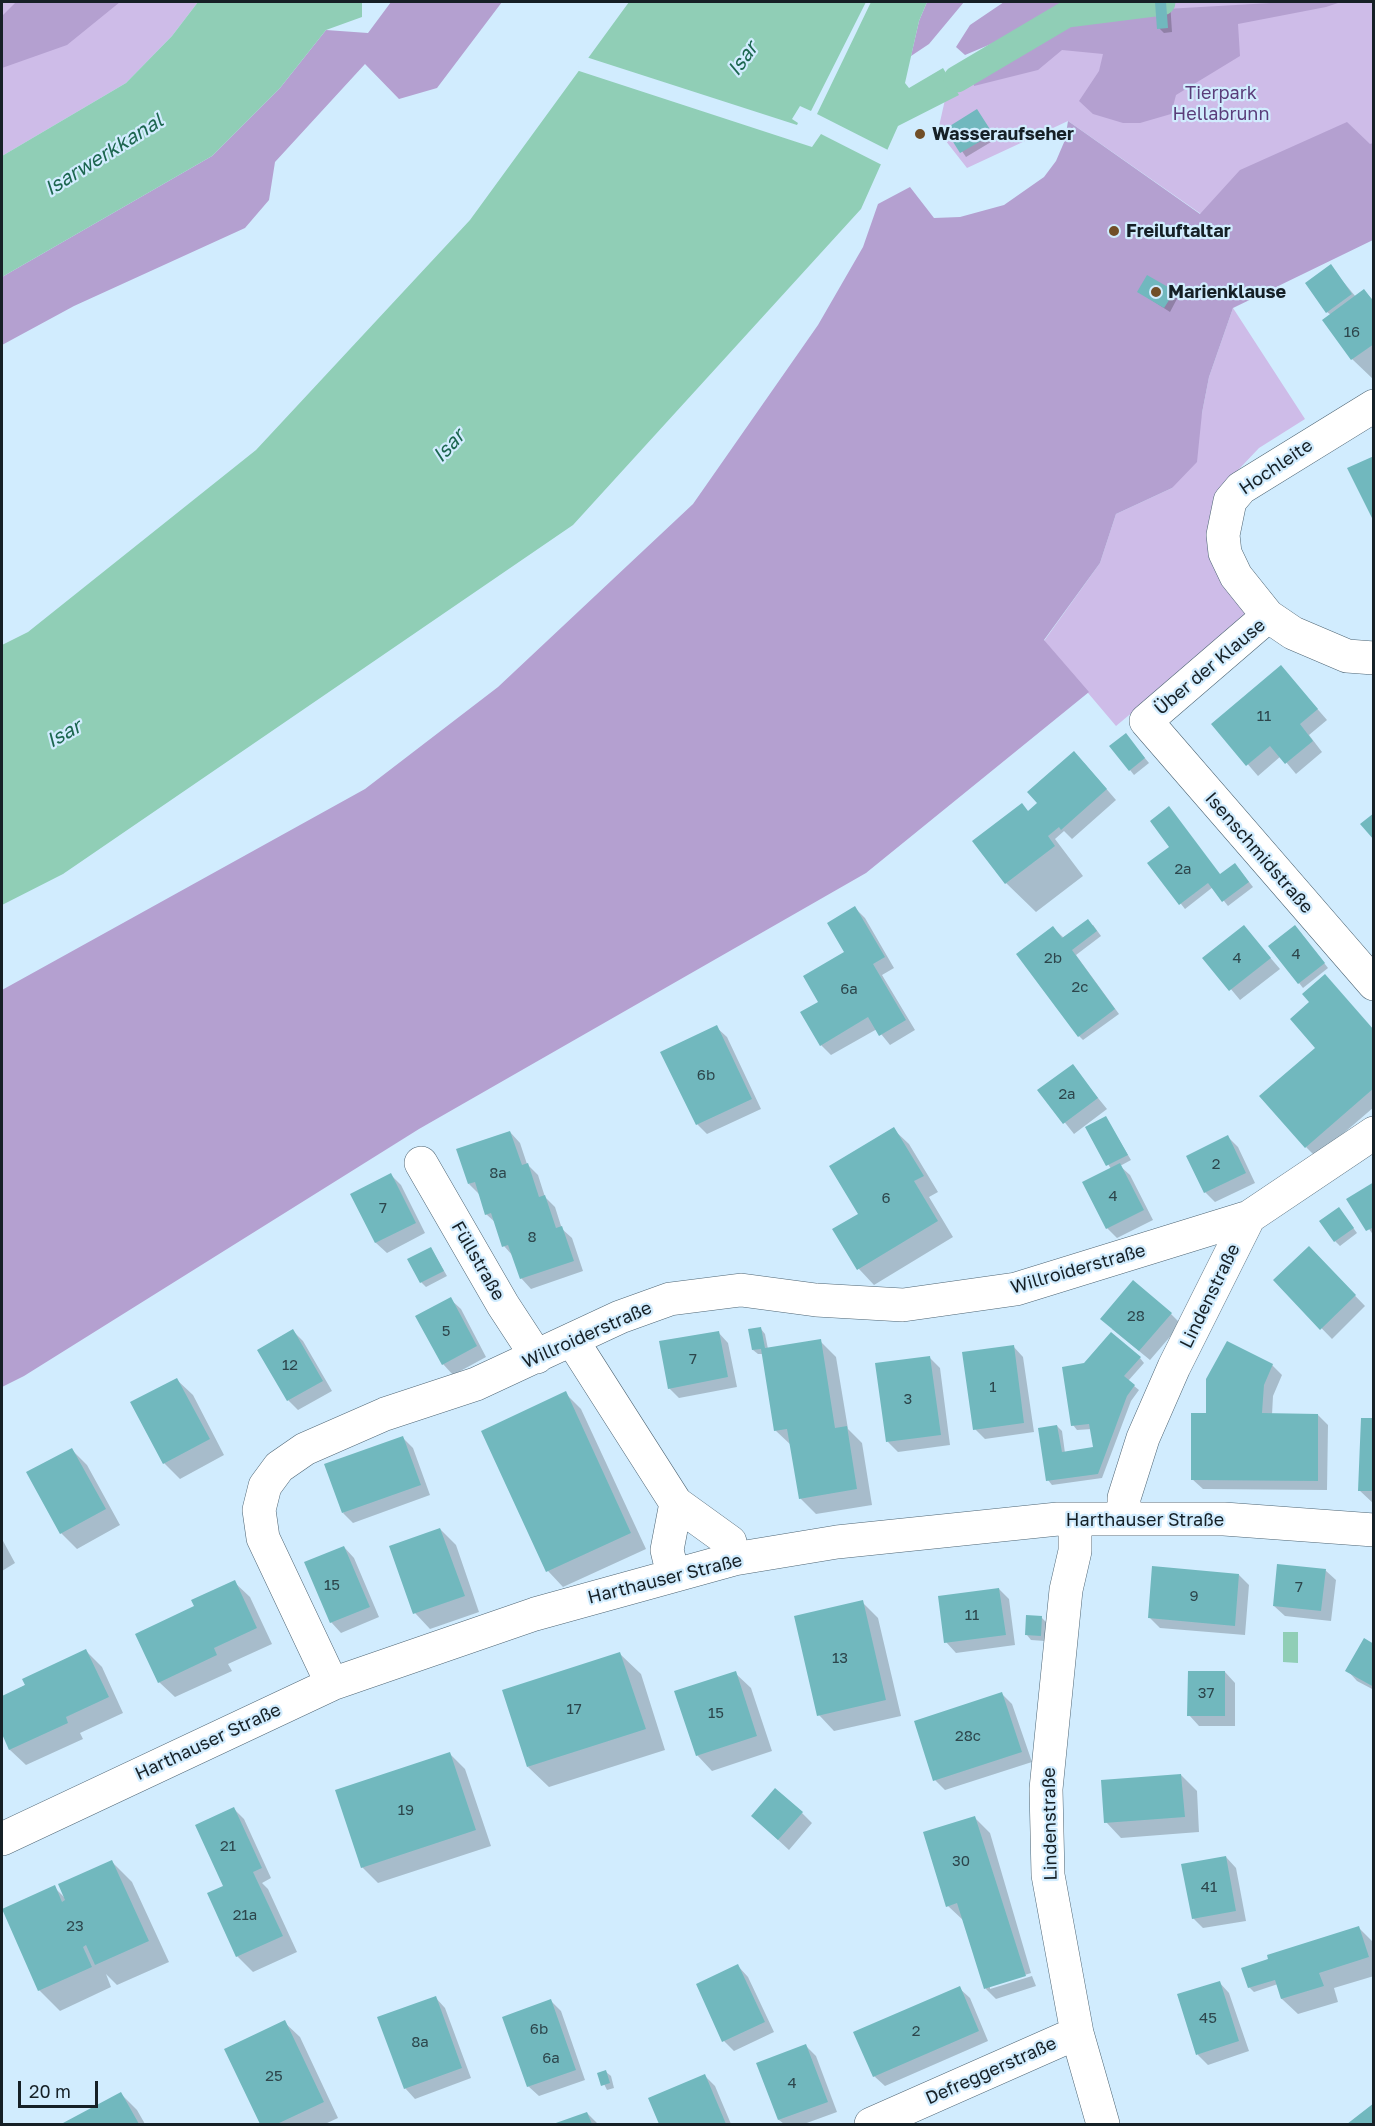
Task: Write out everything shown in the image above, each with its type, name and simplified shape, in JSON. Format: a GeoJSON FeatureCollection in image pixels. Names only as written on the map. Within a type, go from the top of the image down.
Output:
{"type":"FeatureCollection","features":[{"type":"Feature","properties":{"kind":"street","name":"Hochleite"},"geometry":{"type":"LineString","coordinates":[[1268,616],[1236,576],[1225,553],[1223,524],[1230,501],[1241,488],[1283,460],[1374,406]]}},
{"type":"Feature","properties":{"kind":"street","name":"Über der Klause"},"geometry":{"type":"LineString","coordinates":[[1146,721],[1268,616],[1293,633],[1347,656],[1374,658]]}},
{"type":"Feature","properties":{"kind":"street","name":"Isenschmidstraße"},"geometry":{"type":"LineString","coordinates":[[1146,721],[1374,984]]}},
{"type":"Feature","properties":{"kind":"street","name":"Lindenstraße"},"geometry":{"type":"LineString","coordinates":[[1124,1518],[1124,1498],[1143,1438],[1174,1367],[1249,1217],[1374,1133]]}},
{"type":"Feature","properties":{"kind":"street","name":"Füllstraße"},"geometry":{"type":"LineString","coordinates":[[421,1163],[498,1297],[537,1357]]}},
{"type":"Feature","properties":{"kind":"street","name":"Willroiderstraße"},"geometry":{"type":"LineString","coordinates":[[332,1684],[263,1538],[259,1510],[265,1486],[279,1467],[305,1449],[385,1414],[476,1384],[633,1311],[670,1299],[741,1290],[816,1300],[903,1305],[1016,1289],[1249,1217]]}},
{"type":"Feature","properties":{"kind":"street"},"geometry":{"type":"LineString","coordinates":[[572,1340],[676,1503],[730,1542],[734,1559]]}},
{"type":"Feature","properties":{"kind":"street"},"geometry":{"type":"LineString","coordinates":[[673,1575],[667,1550],[676,1503]]}},
{"type":"Feature","properties":{"kind":"street","name":"Lindenstraße"},"geometry":{"type":"LineString","coordinates":[[1076,1519],[1075,1551],[1066,1590],[1046,1789],[1048,1875],[1077,2033],[1103,2124]]}},
{"type":"Feature","properties":{"kind":"street","name":"Harthauser Straße"},"geometry":{"type":"LineString","coordinates":[[2,1839],[332,1684],[535,1614],[734,1559],[837,1542],[918,1532],[1076,1519],[1224,1519],[1374,1530]]}},
{"type":"Feature","properties":{"kind":"street","name":"Defreggerstraße"},"geometry":{"type":"LineString","coordinates":[[871,2124],[1077,2033]]}},
{"type":"Feature","properties":{"kind":"green space"},"geometry":{"type":"Polygon","coordinates":[[[2,2],[198,2],[172,36],[126,83],[2,156],[2,2]]]}},
{"type":"Feature","properties":{"kind":"green space","name":"Tierpark Hellabrunn"},"geometry":{"type":"Polygon","coordinates":[[[1047,2],[1373,2],[1373,167],[1201,214],[1068,121],[967,168],[938,131],[950,77],[1047,2]]]}},
{"type":"Feature","properties":{"kind":"green space"},"geometry":{"type":"Polygon","coordinates":[[[1233,308],[1305,419],[1259,448],[1222,487],[1207,546],[1254,611],[1116,726],[1044,641],[1100,563],[1116,514],[1172,488],[1202,413],[1209,377],[1233,308]]]}},
{"type":"Feature","properties":{"kind":"shaded area"},"geometry":{"type":"Polygon","coordinates":[[[16,2],[120,2],[67,45],[2,68],[2,16],[16,2]]]}},
{"type":"Feature","properties":{"kind":"shaded area"},"geometry":{"type":"Polygon","coordinates":[[[391,2],[502,2],[437,88],[399,99],[365,64],[275,162],[269,200],[245,228],[74,306],[2,345],[2,277],[212,156],[280,88],[326,30],[368,33],[391,2]]]}},
{"type":"Feature","properties":{"kind":"shaded area"},"geometry":{"type":"Polygon","coordinates":[[[927,2],[964,2],[929,44],[911,56],[919,21],[927,2]]]}},
{"type":"Feature","properties":{"kind":"shaded area"},"geometry":{"type":"Polygon","coordinates":[[[1004,2],[1103,2],[1058,7],[1029,28],[965,55],[956,47],[970,25],[1004,2]]]}},
{"type":"Feature","properties":{"kind":"shaded area"},"geometry":{"type":"Polygon","coordinates":[[[1288,2],[1341,2],[1238,24],[1240,56],[1176,95],[1171,114],[1140,123],[1123,123],[1093,114],[1079,101],[1099,71],[1103,54],[1062,50],[1038,70],[974,86],[973,74],[1012,55],[1067,23],[1166,9],[1288,2]]]}},
{"type":"Feature","properties":{"kind":"shaded area"},"geometry":{"type":"Polygon","coordinates":[[[1068,121],[1200,214],[1240,170],[1347,122],[1370,144],[1373,143],[1373,240],[1233,308],[1209,377],[1202,413],[1197,462],[1172,488],[1116,514],[1100,563],[1044,640],[1089,692],[866,873],[419,1129],[24,1376],[2,1387],[2,990],[365,789],[498,687],[693,504],[818,325],[863,247],[878,204],[910,187],[934,218],[960,217],[1004,205],[1044,177],[1056,161],[1065,140],[1068,121]]]}},
{"type":"Feature","properties":{"kind":"water","name":"Isarwerkkanal"},"geometry":{"type":"Polygon","coordinates":[[[198,2],[362,2],[362,17],[326,30],[280,88],[212,156],[2,277],[2,156],[126,83],[172,36],[198,2]]]}},
{"type":"Feature","properties":{"kind":"water","name":"Isar"},"geometry":{"type":"Polygon","coordinates":[[[629,2],[927,2],[919,21],[905,83],[909,88],[943,68],[959,95],[898,126],[861,209],[573,525],[63,874],[2,905],[2,645],[28,632],[256,450],[470,220],[629,2]]]}},
{"type":"Feature","properties":{"kind":"water"},"geometry":{"type":"Polygon","coordinates":[[[1283,1632],[1298,1632],[1298,1663],[1283,1662],[1283,1632]]]}},
{"type":"Feature","properties":{"kind":"pier"},"geometry":{"type":"Polygon","coordinates":[[[866,2],[871,2],[817,114],[890,151],[884,166],[821,134],[812,147],[576,70],[586,57],[797,125],[798,123],[792,119],[800,106],[811,111],[866,2]]]}},
{"type":"Feature","properties":{"kind":"building"},"geometry":{"type":"Polygon","coordinates":[[[1155,2],[1166,2],[1168,28],[1157,29],[1155,2]]]}},
{"type":"Feature","properties":{"kind":"building"},"geometry":{"type":"Polygon","coordinates":[[[977,109],[993,134],[960,153],[945,129],[977,109]]]}},
{"type":"Feature","properties":{"kind":"building"},"geometry":{"type":"Polygon","coordinates":[[[1331,264],[1352,294],[1326,313],[1305,283],[1331,264]]]}},
{"type":"Feature","properties":{"kind":"building","name":"Marienklause"},"geometry":{"type":"Polygon","coordinates":[[[1147,275],[1175,291],[1164,308],[1137,292],[1147,275]]]}},
{"type":"Feature","properties":{"kind":"building"},"geometry":{"type":"Polygon","coordinates":[[[1364,289],[1374,302],[1374,344],[1351,360],[1322,320],[1364,289]]]}},
{"type":"Feature","properties":{"kind":"building"},"geometry":{"type":"Polygon","coordinates":[[[1374,456],[1374,522],[1347,468],[1374,456]]]}},
{"type":"Feature","properties":{"kind":"building"},"geometry":{"type":"Polygon","coordinates":[[[1281,665],[1318,709],[1300,724],[1313,741],[1285,764],[1270,746],[1246,766],[1211,724],[1281,665]]]}},
{"type":"Feature","properties":{"kind":"building"},"geometry":{"type":"Polygon","coordinates":[[[1126,733],[1145,758],[1129,771],[1109,746],[1126,733]]]}},
{"type":"Feature","properties":{"kind":"building"},"geometry":{"type":"Polygon","coordinates":[[[1074,751],[1107,789],[1061,830],[1059,827],[1048,836],[1055,846],[1005,884],[972,841],[1022,803],[1028,811],[1037,803],[1027,792],[1074,751]]]}},
{"type":"Feature","properties":{"kind":"building"},"geometry":{"type":"Polygon","coordinates":[[[1169,806],[1220,874],[1235,863],[1249,882],[1222,902],[1208,883],[1179,905],[1147,863],[1169,847],[1150,821],[1169,806]]]}},
{"type":"Feature","properties":{"kind":"building"},"geometry":{"type":"Polygon","coordinates":[[[1374,813],[1374,840],[1360,824],[1374,813]]]}},
{"type":"Feature","properties":{"kind":"building"},"geometry":{"type":"Polygon","coordinates":[[[855,906],[885,957],[873,964],[906,1020],[879,1036],[868,1017],[820,1046],[800,1012],[818,1002],[803,976],[844,952],[827,923],[855,906]]]}},
{"type":"Feature","properties":{"kind":"building"},"geometry":{"type":"Polygon","coordinates":[[[1088,919],[1097,931],[1072,950],[1115,1009],[1078,1037],[1016,954],[1053,926],[1062,938],[1088,919]]]}},
{"type":"Feature","properties":{"kind":"building"},"geometry":{"type":"Polygon","coordinates":[[[1244,925],[1271,958],[1229,991],[1202,958],[1244,925]]]}},
{"type":"Feature","properties":{"kind":"building"},"geometry":{"type":"Polygon","coordinates":[[[1295,925],[1325,963],[1298,984],[1268,946],[1295,925]]]}},
{"type":"Feature","properties":{"kind":"building"},"geometry":{"type":"Polygon","coordinates":[[[1325,974],[1374,1030],[1374,1088],[1305,1148],[1259,1096],[1315,1048],[1290,1019],[1309,1002],[1302,994],[1325,974]]]}},
{"type":"Feature","properties":{"kind":"building"},"geometry":{"type":"Polygon","coordinates":[[[717,1025],[752,1099],[696,1125],[660,1052],[717,1025]]]}},
{"type":"Feature","properties":{"kind":"building"},"geometry":{"type":"Polygon","coordinates":[[[1073,1064],[1098,1098],[1063,1124],[1037,1090],[1073,1064]]]}},
{"type":"Feature","properties":{"kind":"building"},"geometry":{"type":"Polygon","coordinates":[[[1106,1116],[1128,1155],[1106,1166],[1085,1127],[1106,1116]]]}},
{"type":"Feature","properties":{"kind":"building"},"geometry":{"type":"Polygon","coordinates":[[[894,1127],[924,1176],[914,1181],[938,1221],[857,1270],[832,1229],[858,1214],[829,1166],[894,1127]]]}},
{"type":"Feature","properties":{"kind":"building"},"geometry":{"type":"Polygon","coordinates":[[[510,1131],[522,1165],[528,1163],[539,1197],[545,1195],[556,1228],[562,1226],[574,1261],[520,1279],[508,1245],[502,1247],[491,1213],[485,1215],[475,1182],[468,1184],[456,1149],[510,1131]]]}},
{"type":"Feature","properties":{"kind":"building"},"geometry":{"type":"Polygon","coordinates":[[[1228,1135],[1246,1173],[1204,1193],[1186,1156],[1228,1135]]]}},
{"type":"Feature","properties":{"kind":"building"},"geometry":{"type":"Polygon","coordinates":[[[1120,1163],[1144,1210],[1106,1229],[1082,1182],[1120,1163]]]}},
{"type":"Feature","properties":{"kind":"building"},"geometry":{"type":"Polygon","coordinates":[[[391,1173],[416,1223],[375,1243],[350,1194],[391,1173]]]}},
{"type":"Feature","properties":{"kind":"building"},"geometry":{"type":"Polygon","coordinates":[[[1374,1182],[1374,1227],[1366,1231],[1346,1199],[1374,1182]]]}},
{"type":"Feature","properties":{"kind":"building"},"geometry":{"type":"Polygon","coordinates":[[[1339,1207],[1354,1228],[1334,1242],[1319,1221],[1339,1207]]]}},
{"type":"Feature","properties":{"kind":"building"},"geometry":{"type":"Polygon","coordinates":[[[1309,1246],[1356,1295],[1320,1330],[1273,1280],[1309,1246]]]}},
{"type":"Feature","properties":{"kind":"building"},"geometry":{"type":"Polygon","coordinates":[[[431,1247],[444,1271],[420,1283],[407,1259],[431,1247]]]}},
{"type":"Feature","properties":{"kind":"building"},"geometry":{"type":"Polygon","coordinates":[[[1133,1280],[1172,1313],[1139,1351],[1100,1319],[1133,1280]]]}},
{"type":"Feature","properties":{"kind":"building"},"geometry":{"type":"Polygon","coordinates":[[[451,1297],[477,1346],[442,1365],[415,1316],[451,1297]]]}},
{"type":"Feature","properties":{"kind":"building"},"geometry":{"type":"Polygon","coordinates":[[[761,1327],[765,1348],[821,1339],[835,1428],[847,1426],[857,1489],[799,1499],[787,1429],[774,1431],[761,1349],[752,1350],[748,1329],[761,1327]]]}},
{"type":"Feature","properties":{"kind":"building"},"geometry":{"type":"Polygon","coordinates":[[[293,1329],[323,1381],[287,1401],[257,1350],[293,1329]]]}},
{"type":"Feature","properties":{"kind":"building"},"geometry":{"type":"Polygon","coordinates":[[[719,1331],[728,1377],[668,1389],[659,1341],[719,1331]]]}},
{"type":"Feature","properties":{"kind":"building"},"geometry":{"type":"Polygon","coordinates":[[[1111,1332],[1141,1357],[1124,1376],[1135,1385],[1127,1396],[1098,1474],[1046,1481],[1038,1428],[1057,1425],[1062,1452],[1093,1447],[1089,1424],[1071,1426],[1062,1367],[1084,1363],[1111,1332]]]}},
{"type":"Feature","properties":{"kind":"building"},"geometry":{"type":"Polygon","coordinates":[[[1227,1341],[1273,1364],[1264,1385],[1262,1413],[1318,1414],[1318,1481],[1191,1480],[1191,1413],[1206,1413],[1206,1379],[1227,1341]]]}},
{"type":"Feature","properties":{"kind":"building"},"geometry":{"type":"Polygon","coordinates":[[[1014,1345],[1024,1423],[973,1430],[962,1352],[1014,1345]]]}},
{"type":"Feature","properties":{"kind":"building"},"geometry":{"type":"Polygon","coordinates":[[[930,1356],[941,1435],[886,1442],[875,1363],[930,1356]]]}},
{"type":"Feature","properties":{"kind":"building"},"geometry":{"type":"Polygon","coordinates":[[[177,1378],[210,1439],[163,1464],[130,1402],[177,1378]]]}},
{"type":"Feature","properties":{"kind":"building"},"geometry":{"type":"Polygon","coordinates":[[[566,1391],[631,1533],[546,1572],[481,1431],[566,1391]]]}},
{"type":"Feature","properties":{"kind":"building"},"geometry":{"type":"Polygon","coordinates":[[[1361,1418],[1374,1418],[1374,1491],[1358,1491],[1361,1418]]]}},
{"type":"Feature","properties":{"kind":"building"},"geometry":{"type":"Polygon","coordinates":[[[403,1436],[421,1485],[342,1513],[324,1464],[403,1436]]]}},
{"type":"Feature","properties":{"kind":"building"},"geometry":{"type":"Polygon","coordinates":[[[72,1448],[106,1509],[60,1534],[26,1472],[72,1448]]]}},
{"type":"Feature","properties":{"kind":"building"},"geometry":{"type":"Polygon","coordinates":[[[440,1528],[465,1596],[413,1614],[389,1546],[440,1528]]]}},
{"type":"Feature","properties":{"kind":"building"},"geometry":{"type":"Polygon","coordinates":[[[344,1546],[370,1607],[330,1623],[304,1562],[344,1546]]]}},
{"type":"Feature","properties":{"kind":"building"},"geometry":{"type":"Polygon","coordinates":[[[1277,1564],[1326,1569],[1321,1611],[1273,1606],[1277,1564]]]}},
{"type":"Feature","properties":{"kind":"building"},"geometry":{"type":"Polygon","coordinates":[[[1152,1566],[1239,1574],[1235,1626],[1148,1618],[1152,1566]]]}},
{"type":"Feature","properties":{"kind":"building"},"geometry":{"type":"Polygon","coordinates":[[[235,1580],[257,1628],[214,1648],[217,1655],[158,1683],[135,1634],[194,1606],[191,1600],[235,1580]]]}},
{"type":"Feature","properties":{"kind":"building"},"geometry":{"type":"Polygon","coordinates":[[[999,1588],[1006,1635],[944,1643],[938,1596],[999,1588]]]}},
{"type":"Feature","properties":{"kind":"building"},"geometry":{"type":"Polygon","coordinates":[[[863,1600],[886,1700],[817,1716],[794,1616],[863,1600]]]}},
{"type":"Feature","properties":{"kind":"building"},"geometry":{"type":"Polygon","coordinates":[[[1026,1615],[1042,1616],[1041,1636],[1025,1635],[1026,1615]]]}},
{"type":"Feature","properties":{"kind":"building"},"geometry":{"type":"Polygon","coordinates":[[[1364,1638],[1374,1644],[1374,1687],[1345,1671],[1364,1638]]]}},
{"type":"Feature","properties":{"kind":"building"},"geometry":{"type":"Polygon","coordinates":[[[86,1649],[109,1697],[66,1717],[68,1723],[9,1750],[2,1734],[2,1696],[25,1685],[22,1679],[86,1649]]]}},
{"type":"Feature","properties":{"kind":"building"},"geometry":{"type":"Polygon","coordinates":[[[620,1652],[646,1729],[527,1767],[502,1690],[620,1652]]]}},
{"type":"Feature","properties":{"kind":"building"},"geometry":{"type":"Polygon","coordinates":[[[736,1671],[757,1736],[696,1756],[674,1691],[736,1671]]]}},
{"type":"Feature","properties":{"kind":"building"},"geometry":{"type":"Polygon","coordinates":[[[1188,1671],[1225,1671],[1225,1716],[1187,1716],[1188,1671]]]}},
{"type":"Feature","properties":{"kind":"building"},"geometry":{"type":"Polygon","coordinates":[[[1002,1692],[1022,1752],[933,1781],[914,1721],[1002,1692]]]}},
{"type":"Feature","properties":{"kind":"building"},"geometry":{"type":"Polygon","coordinates":[[[450,1752],[476,1830],[361,1868],[335,1790],[450,1752]]]}},
{"type":"Feature","properties":{"kind":"building"},"geometry":{"type":"Polygon","coordinates":[[[1181,1774],[1185,1817],[1104,1823],[1101,1780],[1181,1774]]]}},
{"type":"Feature","properties":{"kind":"building"},"geometry":{"type":"Polygon","coordinates":[[[775,1788],[803,1812],[778,1840],[751,1816],[775,1788]]]}},
{"type":"Feature","properties":{"kind":"building"},"geometry":{"type":"Polygon","coordinates":[[[234,1807],[262,1868],[253,1872],[283,1936],[236,1957],[207,1893],[223,1886],[195,1825],[234,1807]]]}},
{"type":"Feature","properties":{"kind":"building"},"geometry":{"type":"Polygon","coordinates":[[[975,1816],[1026,1976],[984,1989],[957,1903],[946,1907],[923,1832],[975,1816]]]}},
{"type":"Feature","properties":{"kind":"building"},"geometry":{"type":"Polygon","coordinates":[[[1226,1856],[1236,1911],[1192,1919],[1181,1864],[1226,1856]]]}},
{"type":"Feature","properties":{"kind":"building"},"geometry":{"type":"Polygon","coordinates":[[[112,1860],[149,1941],[95,1965],[86,1945],[83,1947],[92,1967],[38,1991],[2,1909],[55,1885],[62,1902],[65,1900],[58,1884],[112,1860]]]}},
{"type":"Feature","properties":{"kind":"building"},"geometry":{"type":"Polygon","coordinates":[[[1359,1926],[1369,1957],[1319,1973],[1324,1986],[1281,1999],[1275,1980],[1248,1988],[1241,1968],[1268,1959],[1267,1955],[1359,1926]]]}},
{"type":"Feature","properties":{"kind":"building"},"geometry":{"type":"Polygon","coordinates":[[[738,1964],[765,2022],[722,2042],[696,1984],[738,1964]]]}},
{"type":"Feature","properties":{"kind":"building"},"geometry":{"type":"Polygon","coordinates":[[[1220,1981],[1239,2041],[1196,2055],[1177,1994],[1220,1981]]]}},
{"type":"Feature","properties":{"kind":"building"},"geometry":{"type":"Polygon","coordinates":[[[960,1986],[979,2031],[873,2077],[853,2032],[960,1986]]]}},
{"type":"Feature","properties":{"kind":"building"},"geometry":{"type":"Polygon","coordinates":[[[436,1996],[462,2068],[404,2089],[377,2017],[436,1996]]]}},
{"type":"Feature","properties":{"kind":"building"},"geometry":{"type":"Polygon","coordinates":[[[551,1999],[576,2070],[527,2087],[502,2017],[551,1999]]]}},
{"type":"Feature","properties":{"kind":"building"},"geometry":{"type":"Polygon","coordinates":[[[285,2020],[324,2102],[277,2124],[260,2124],[224,2049],[285,2020]]]}},
{"type":"Feature","properties":{"kind":"building"},"geometry":{"type":"Polygon","coordinates":[[[806,2044],[828,2102],[778,2120],[756,2063],[806,2044]]]}},
{"type":"Feature","properties":{"kind":"building"},"geometry":{"type":"Polygon","coordinates":[[[606,2070],[610,2083],[601,2086],[597,2073],[606,2070]]]}},
{"type":"Feature","properties":{"kind":"building"},"geometry":{"type":"Polygon","coordinates":[[[705,2074],[726,2124],[659,2124],[648,2098],[705,2074]]]}},
{"type":"Feature","properties":{"kind":"building"},"geometry":{"type":"Polygon","coordinates":[[[121,2092],[139,2124],[63,2123],[121,2092]]]}},
{"type":"Feature","properties":{"kind":"building"},"geometry":{"type":"Polygon","coordinates":[[[1374,2103],[1374,2124],[1347,2124],[1374,2103]]]}},
{"type":"Feature","properties":{"kind":"building"},"geometry":{"type":"Polygon","coordinates":[[[587,2112],[592,2124],[553,2124],[587,2112]]]}},
{"type":"Feature","properties":{"kind":"waterway"},"geometry":{"type":"LineString","coordinates":[[957,79],[1067,14],[1162,2]]}},
{"type":"Feature","properties":{"kind":"place","name":"Wasseraufseher"},"geometry":{"type":"Point","coordinates":[920,134]}},
{"type":"Feature","properties":{"kind":"place","name":"Freiluftaltar"},"geometry":{"type":"Point","coordinates":[1114,231]}},
{"type":"Feature","properties":{"kind":"place","name":"Marienklause"},"geometry":{"type":"Point","coordinates":[1156,292]}}]}
